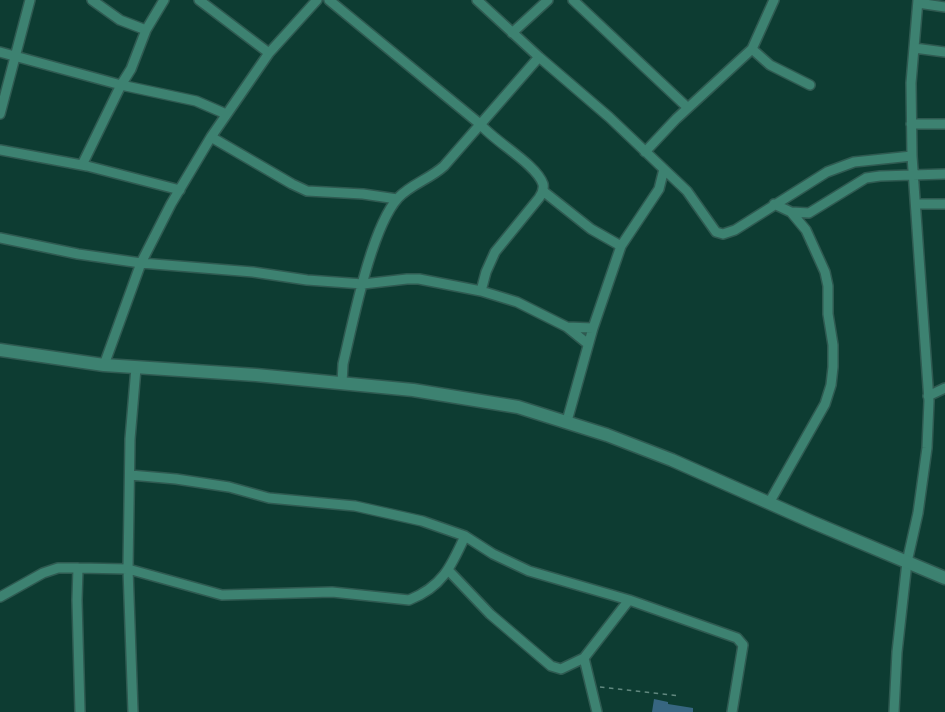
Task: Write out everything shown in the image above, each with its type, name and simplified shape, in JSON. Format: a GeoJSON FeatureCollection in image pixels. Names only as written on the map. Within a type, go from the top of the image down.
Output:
{"type":"FeatureCollection","features":[{"type":"Feature","properties":{"kind":"street"},"geometry":{"type":"LineString","coordinates":[[0,114],[30,0]]}},
{"type":"Feature","properties":{"kind":"street"},"geometry":{"type":"LineString","coordinates":[[92,0],[120,20],[146,30]]}},
{"type":"Feature","properties":{"kind":"street"},"geometry":{"type":"LineString","coordinates":[[82,165],[131,69],[146,30],[164,0]]}},
{"type":"Feature","properties":{"kind":"street"},"geometry":{"type":"LineString","coordinates":[[199,0],[269,53]]}},
{"type":"Feature","properties":{"kind":"street"},"geometry":{"type":"LineString","coordinates":[[104,365],[141,262],[180,190],[211,137],[269,53],[317,0]]}},
{"type":"Feature","properties":{"kind":"street"},"geometry":{"type":"LineString","coordinates":[[329,0],[480,124],[488,134],[534,172],[543,184],[543,191],[495,252],[481,291]]}},
{"type":"Feature","properties":{"kind":"street"},"geometry":{"type":"LineString","coordinates":[[477,0],[676,180],[687,191],[716,232],[723,234],[735,230],[805,184],[843,165],[912,156]]}},
{"type":"Feature","properties":{"kind":"street"},"geometry":{"type":"LineString","coordinates":[[512,33],[548,0]]}},
{"type":"Feature","properties":{"kind":"street"},"geometry":{"type":"LineString","coordinates":[[573,0],[688,108]]}},
{"type":"Feature","properties":{"kind":"street"},"geometry":{"type":"LineString","coordinates":[[645,152],[688,108],[752,49],[774,0]]}},
{"type":"Feature","properties":{"kind":"street"},"geometry":{"type":"LineString","coordinates":[[894,712],[897,652],[907,562],[925,467],[928,396],[913,175],[910,83],[918,1],[945,7]]}},
{"type":"Feature","properties":{"kind":"street"},"geometry":{"type":"LineString","coordinates":[[914,48],[945,52]]}},
{"type":"Feature","properties":{"kind":"street"},"geometry":{"type":"LineString","coordinates":[[752,49],[771,64],[810,85]]}},
{"type":"Feature","properties":{"kind":"street"},"geometry":{"type":"LineString","coordinates":[[0,52],[121,85],[196,102],[226,114]]}},
{"type":"Feature","properties":{"kind":"street"},"geometry":{"type":"LineString","coordinates":[[342,383],[343,364],[375,243],[397,200],[405,191],[434,175],[539,57]]}},
{"type":"Feature","properties":{"kind":"street"},"geometry":{"type":"LineString","coordinates":[[911,124],[945,124]]}},
{"type":"Feature","properties":{"kind":"street"},"geometry":{"type":"LineString","coordinates":[[211,137],[307,191],[363,194],[397,200]]}},
{"type":"Feature","properties":{"kind":"street"},"geometry":{"type":"LineString","coordinates":[[0,150],[82,165],[180,190]]}},
{"type":"Feature","properties":{"kind":"street"},"geometry":{"type":"LineString","coordinates":[[567,422],[592,328],[621,246],[659,189],[663,169]]}},
{"type":"Feature","properties":{"kind":"street"},"geometry":{"type":"LineString","coordinates":[[774,204],[791,212],[809,213],[866,178],[945,174]]}},
{"type":"Feature","properties":{"kind":"street"},"geometry":{"type":"LineString","coordinates":[[659,189],[676,180]]}},
{"type":"Feature","properties":{"kind":"street"},"geometry":{"type":"LineString","coordinates":[[543,191],[591,229],[621,246]]}},
{"type":"Feature","properties":{"kind":"street"},"geometry":{"type":"LineString","coordinates":[[916,204],[945,204]]}},
{"type":"Feature","properties":{"kind":"street"},"geometry":{"type":"LineString","coordinates":[[770,503],[825,404],[831,385],[833,345],[825,272],[806,230],[791,212]]}},
{"type":"Feature","properties":{"kind":"street"},"geometry":{"type":"LineString","coordinates":[[806,230],[809,213]]}},
{"type":"Feature","properties":{"kind":"street"},"geometry":{"type":"LineString","coordinates":[[0,238],[78,254],[197,269],[254,272],[307,280],[363,285],[419,279],[481,291],[517,302],[567,327],[588,344]]}},
{"type":"Feature","properties":{"kind":"street"},"geometry":{"type":"LineString","coordinates":[[567,327],[592,328]]}},
{"type":"Feature","properties":{"kind":"street"},"geometry":{"type":"LineString","coordinates":[[0,350],[104,365],[256,375],[413,390],[518,407],[672,460],[945,578]]}},
{"type":"Feature","properties":{"kind":"street"},"geometry":{"type":"LineString","coordinates":[[133,712],[128,569],[130,439],[136,368]]}},
{"type":"Feature","properties":{"kind":"street"},"geometry":{"type":"LineString","coordinates":[[928,396],[945,388]]}},
{"type":"Feature","properties":{"kind":"street"},"geometry":{"type":"LineString","coordinates":[[130,476],[176,479],[229,487],[269,498],[378,509],[465,536],[494,554],[529,571],[629,600],[737,638],[743,645],[732,712]]}},
{"type":"Feature","properties":{"kind":"street"},"geometry":{"type":"LineString","coordinates":[[0,597],[43,573],[58,568],[78,567],[128,569],[214,594],[283,595],[332,592],[409,600],[420,595],[448,571],[465,536]]}},
{"type":"Feature","properties":{"kind":"street"},"geometry":{"type":"LineString","coordinates":[[78,567],[80,712]]}},
{"type":"Feature","properties":{"kind":"street"},"geometry":{"type":"LineString","coordinates":[[448,571],[490,614],[551,666],[561,669],[584,658],[629,600]]}},
{"type":"Feature","properties":{"kind":"street"},"geometry":{"type":"LineString","coordinates":[[584,658],[597,712]]}},
{"type":"Feature","properties":{"kind":"path"},"geometry":{"type":"LineString","coordinates":[[590,685],[680,696]]}},
{"type":"Feature","properties":{"kind":"building"},"geometry":{"type":"Polygon","coordinates":[[[654,699],[693,708],[693,712],[652,712],[654,699]]]}}]}
